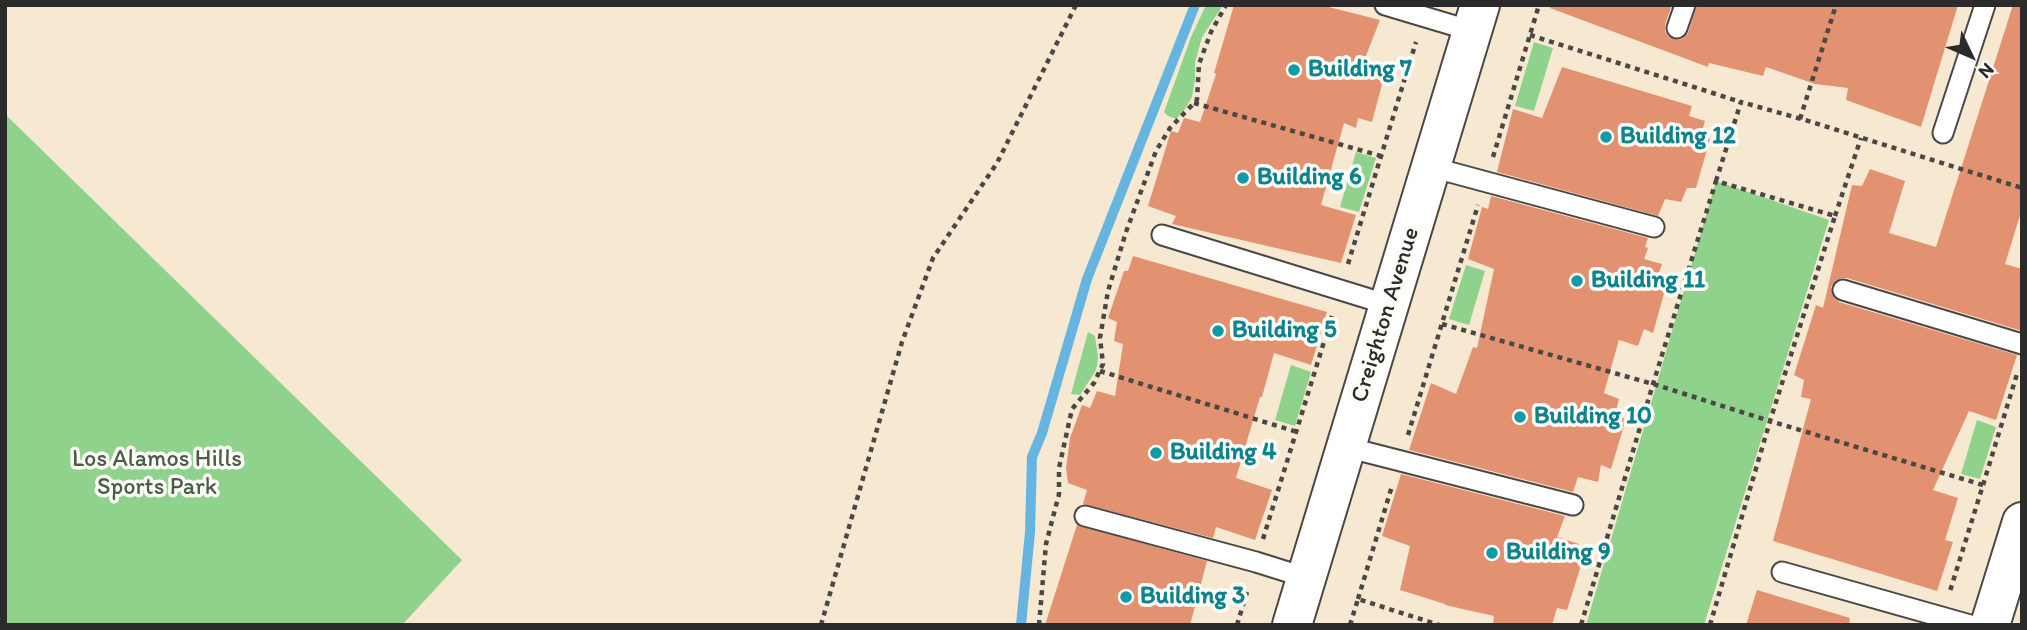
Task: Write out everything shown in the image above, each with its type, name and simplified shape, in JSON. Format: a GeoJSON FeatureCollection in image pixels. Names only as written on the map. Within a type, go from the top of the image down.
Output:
{"type":"FeatureCollection","features":[{"type":"Feature","properties":{"kind":"street","name":"Creighton Avenue"},"geometry":{"type":"LineString","coordinates":[[1292,625],[1476,18]]}},
{"type":"Feature","properties":{"kind":"street"},"geometry":{"type":"LineString","coordinates":[[1990,625],[2022,522]]}},
{"type":"Feature","properties":{"kind":"lane"},"geometry":{"type":"LineString","coordinates":[[1385,5],[1476,18]]}},
{"type":"Feature","properties":{"kind":"lane"},"geometry":{"type":"LineString","coordinates":[[1678,28],[1685,5]]}},
{"type":"Feature","properties":{"kind":"lane"},"geometry":{"type":"LineString","coordinates":[[1943,133],[1985,5]]}},
{"type":"Feature","properties":{"kind":"lane"},"geometry":{"type":"LineString","coordinates":[[1431,167],[1654,227]]}},
{"type":"Feature","properties":{"kind":"lane"},"geometry":{"type":"LineString","coordinates":[[1161,235],[1389,305]]}},
{"type":"Feature","properties":{"kind":"lane"},"geometry":{"type":"LineString","coordinates":[[1843,290],[2022,344]]}},
{"type":"Feature","properties":{"kind":"lane"},"geometry":{"type":"LineString","coordinates":[[1346,447],[1573,505]]}},
{"type":"Feature","properties":{"kind":"lane"},"geometry":{"type":"LineString","coordinates":[[1085,516],[1307,578]]}},
{"type":"Feature","properties":{"kind":"lane"},"geometry":{"type":"LineString","coordinates":[[1782,572],[1970,625]]}},
{"type":"Feature","properties":{"kind":"path"},"geometry":{"type":"LineString","coordinates":[[821,625],[901,342],[933,258],[997,163],[1076,5]]}},
{"type":"Feature","properties":{"kind":"path"},"geometry":{"type":"LineString","coordinates":[[1039,625],[1046,544],[1059,495],[1061,456],[1073,409],[1094,383],[1103,364],[1100,338],[1106,303],[1126,232],[1156,151],[1170,128],[1196,100],[1199,64],[1226,5]]}},
{"type":"Feature","properties":{"kind":"path"},"geometry":{"type":"LineString","coordinates":[[1492,158],[1539,5]]}},
{"type":"Feature","properties":{"kind":"path"},"geometry":{"type":"LineString","coordinates":[[1800,118],[1836,5]]}},
{"type":"Feature","properties":{"kind":"path"},"geometry":{"type":"LineString","coordinates":[[1530,35],[2022,188]]}},
{"type":"Feature","properties":{"kind":"path"},"geometry":{"type":"LineString","coordinates":[[1345,273],[1416,41]]}},
{"type":"Feature","properties":{"kind":"path"},"geometry":{"type":"LineString","coordinates":[[1581,625],[1741,102]]}},
{"type":"Feature","properties":{"kind":"path"},"geometry":{"type":"LineString","coordinates":[[1194,103],[1381,156]]}},
{"type":"Feature","properties":{"kind":"path"},"geometry":{"type":"LineString","coordinates":[[1710,625],[1770,421],[1861,138]]}},
{"type":"Feature","properties":{"kind":"path"},"geometry":{"type":"LineString","coordinates":[[1716,181],[1835,216]]}},
{"type":"Feature","properties":{"kind":"path"},"geometry":{"type":"LineString","coordinates":[[1407,439],[1478,205]]}},
{"type":"Feature","properties":{"kind":"path"},"geometry":{"type":"LineString","coordinates":[[1260,548],[1332,316]]}},
{"type":"Feature","properties":{"kind":"path"},"geometry":{"type":"LineString","coordinates":[[1442,324],[1653,384],[1983,485]]}},
{"type":"Feature","properties":{"kind":"path"},"geometry":{"type":"LineString","coordinates":[[1100,371],[1297,432]]}},
{"type":"Feature","properties":{"kind":"path"},"geometry":{"type":"LineString","coordinates":[[1948,597],[2017,374]]}},
{"type":"Feature","properties":{"kind":"path"},"geometry":{"type":"LineString","coordinates":[[1350,625],[1392,486]]}},
{"type":"Feature","properties":{"kind":"path"},"geometry":{"type":"LineString","coordinates":[[1237,625],[1247,592]]}},
{"type":"Feature","properties":{"kind":"path"},"geometry":{"type":"LineString","coordinates":[[1358,599],[1439,625]]}},
{"type":"Feature","properties":{"kind":"green space"},"geometry":{"type":"Polygon","coordinates":[[[1206,5],[1223,5],[1202,37],[1195,63],[1192,97],[1176,119],[1164,112],[1191,37],[1206,5]]]}},
{"type":"Feature","properties":{"kind":"green space"},"geometry":{"type":"Polygon","coordinates":[[[1534,42],[1553,48],[1534,111],[1515,106],[1534,42]]]}},
{"type":"Feature","properties":{"kind":"green space","name":"Los Alamos Hills Sports Park"},"geometry":{"type":"Polygon","coordinates":[[[5,114],[462,560],[402,625],[5,625],[5,114]]]}},
{"type":"Feature","properties":{"kind":"green space"},"geometry":{"type":"Polygon","coordinates":[[[1356,152],[1376,158],[1359,212],[1340,207],[1356,152]]]}},
{"type":"Feature","properties":{"kind":"green space"},"geometry":{"type":"Polygon","coordinates":[[[1716,181],[1829,220],[1704,625],[1586,625],[1716,181]]]}},
{"type":"Feature","properties":{"kind":"green space"},"geometry":{"type":"Polygon","coordinates":[[[1466,265],[1485,271],[1469,325],[1449,319],[1466,265]]]}},
{"type":"Feature","properties":{"kind":"green space"},"geometry":{"type":"Polygon","coordinates":[[[1088,332],[1095,336],[1097,366],[1080,395],[1071,394],[1088,332]]]}},
{"type":"Feature","properties":{"kind":"green space"},"geometry":{"type":"Polygon","coordinates":[[[1291,365],[1311,372],[1295,426],[1275,420],[1291,365]]]}},
{"type":"Feature","properties":{"kind":"green space"},"geometry":{"type":"Polygon","coordinates":[[[1977,420],[1996,427],[1980,479],[1961,474],[1977,420]]]}},
{"type":"Feature","properties":{"kind":"building"},"geometry":{"type":"Polygon","coordinates":[[[1234,5],[1321,5],[1380,20],[1362,66],[1385,73],[1372,122],[1358,118],[1356,128],[1344,123],[1321,205],[1356,215],[1341,263],[1172,224],[1176,216],[1148,206],[1171,131],[1178,133],[1184,118],[1200,122],[1234,5]]]}},
{"type":"Feature","properties":{"kind":"building"},"geometry":{"type":"Polygon","coordinates":[[[1551,5],[1672,5],[1665,31],[1668,36],[1679,40],[1688,33],[1697,5],[1958,5],[1921,127],[1846,100],[1848,88],[1815,84],[1766,67],[1763,76],[1709,63],[1708,67],[1550,8],[1551,5]]]}},
{"type":"Feature","properties":{"kind":"building"},"geometry":{"type":"Polygon","coordinates":[[[2013,5],[2022,5],[2022,209],[2005,264],[2022,269],[2022,331],[1847,278],[1835,281],[1831,287],[1834,298],[1839,302],[2017,355],[1996,420],[1969,411],[1933,490],[1958,498],[1945,540],[1953,542],[1937,591],[1773,541],[1811,399],[1801,397],[1804,380],[1794,375],[1816,305],[1823,308],[1852,185],[1862,186],[1870,169],[1905,181],[1889,233],[1936,247],[2013,5]]]}},
{"type":"Feature","properties":{"kind":"building","name":"Building 12"},"geometry":{"type":"Polygon","coordinates":[[[1562,67],[1692,106],[1689,116],[1705,121],[1701,135],[1710,139],[1696,188],[1687,188],[1681,202],[1665,199],[1658,216],[1497,172],[1513,109],[1542,118],[1562,67]]]}},
{"type":"Feature","properties":{"kind":"building"},"geometry":{"type":"Polygon","coordinates":[[[1491,196],[1648,238],[1644,259],[1662,264],[1657,279],[1667,283],[1653,333],[1644,329],[1638,346],[1619,340],[1604,393],[1619,399],[1615,415],[1626,419],[1611,469],[1601,465],[1598,482],[1578,477],[1573,492],[1409,450],[1431,383],[1456,394],[1473,347],[1477,348],[1494,269],[1468,259],[1482,207],[1488,209],[1491,196]]]}},
{"type":"Feature","properties":{"kind":"building"},"geometry":{"type":"Polygon","coordinates":[[[1133,256],[1327,312],[1311,365],[1274,353],[1260,397],[1236,478],[1272,490],[1255,540],[1216,527],[1213,538],[1083,504],[1087,490],[1068,483],[1066,468],[1070,438],[1082,405],[1090,408],[1097,391],[1115,396],[1123,344],[1114,341],[1117,322],[1108,318],[1124,271],[1128,271],[1133,256]]]}},
{"type":"Feature","properties":{"kind":"building","name":"Building 9"},"geometry":{"type":"Polygon","coordinates":[[[1401,474],[1565,516],[1557,537],[1579,544],[1573,560],[1582,562],[1567,610],[1557,608],[1552,625],[1493,625],[1494,616],[1445,605],[1400,590],[1410,546],[1382,536],[1401,474]]]}},
{"type":"Feature","properties":{"kind":"building","name":"Building 3"},"geometry":{"type":"Polygon","coordinates":[[[1077,525],[1207,561],[1190,625],[1045,625],[1077,525]]]}},
{"type":"Feature","properties":{"kind":"building"},"geometry":{"type":"Polygon","coordinates":[[[1757,590],[1850,618],[1849,625],[1746,625],[1757,590]]]}},
{"type":"Feature","properties":{"kind":"waterway"},"geometry":{"type":"LineString","coordinates":[[1021,625],[1030,532],[1032,457],[1042,433],[1087,279],[1195,5]]}},
{"type":"Feature","properties":{"kind":"place","name":"Building 7"},"geometry":{"type":"Point","coordinates":[1294,70]}},
{"type":"Feature","properties":{"kind":"place","name":"Building 12"},"geometry":{"type":"Point","coordinates":[1606,137]}},
{"type":"Feature","properties":{"kind":"place","name":"Building 6"},"geometry":{"type":"Point","coordinates":[1243,178]}},
{"type":"Feature","properties":{"kind":"place","name":"Building 11"},"geometry":{"type":"Point","coordinates":[1577,281]}},
{"type":"Feature","properties":{"kind":"place","name":"Building 5"},"geometry":{"type":"Point","coordinates":[1218,331]}},
{"type":"Feature","properties":{"kind":"place","name":"Building 10"},"geometry":{"type":"Point","coordinates":[1520,417]}},
{"type":"Feature","properties":{"kind":"place","name":"Building 4"},"geometry":{"type":"Point","coordinates":[1156,453]}},
{"type":"Feature","properties":{"kind":"place","name":"Building 9"},"geometry":{"type":"Point","coordinates":[1492,553]}},
{"type":"Feature","properties":{"kind":"place","name":"Building 3"},"geometry":{"type":"Point","coordinates":[1126,597]}}]}
